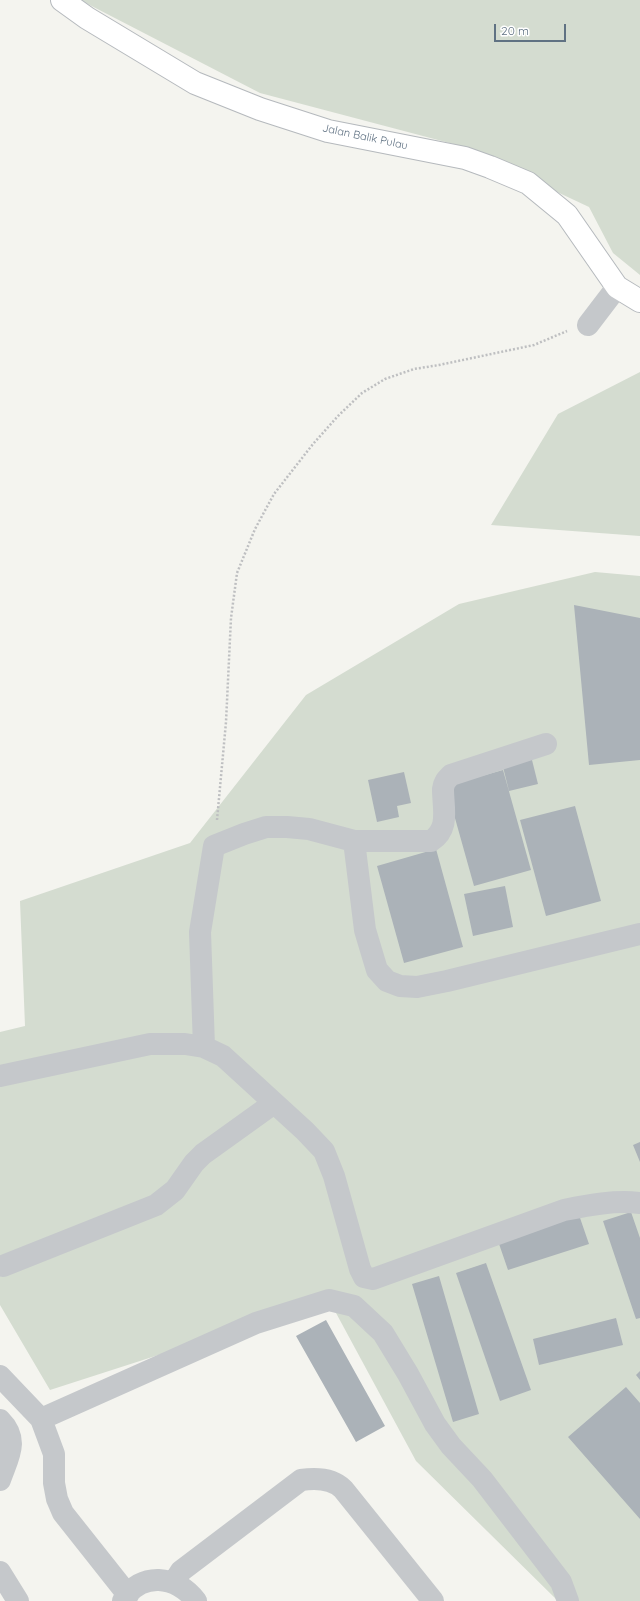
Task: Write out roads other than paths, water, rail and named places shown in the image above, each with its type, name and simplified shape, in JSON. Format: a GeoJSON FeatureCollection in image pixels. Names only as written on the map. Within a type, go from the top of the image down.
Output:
{"type":"FeatureCollection","features":[{"type":"Feature","properties":{"kind":"main road","name":"Jalan Balik Pulau"},"geometry":{"type":"LineString","coordinates":[[62,0],[87,18],[194,83],[253,106],[328,131],[465,158],[528,183],[567,215],[617,287],[640,301]]}},
{"type":"Feature","properties":{"kind":"street"},"geometry":{"type":"LineString","coordinates":[[588,325],[617,287]]}},
{"type":"Feature","properties":{"kind":"street"},"geometry":{"type":"LineString","coordinates":[[204,1047],[200,932],[214,846],[266,827],[309,829],[354,840],[431,841],[440,835],[444,826],[443,788],[444,783],[451,775],[546,744]]}},
{"type":"Feature","properties":{"kind":"street"},"geometry":{"type":"LineString","coordinates":[[354,840],[365,930],[378,970],[387,981],[400,986],[417,987],[447,981],[640,934]]}},
{"type":"Feature","properties":{"kind":"street"},"geometry":{"type":"LineString","coordinates":[[0,1076],[150,1044],[185,1044],[204,1047],[223,1056],[305,1131],[324,1151],[334,1176],[360,1269],[364,1277],[373,1279],[564,1210],[596,1204],[629,1202],[640,1203]]}},
{"type":"Feature","properties":{"kind":"street"},"geometry":{"type":"LineString","coordinates":[[3,1266],[156,1205],[175,1190],[203,1154],[274,1103]]}},
{"type":"Feature","properties":{"kind":"street"},"geometry":{"type":"LineString","coordinates":[[41,1419],[256,1323],[329,1300],[354,1306],[383,1333],[408,1374],[435,1424],[451,1446],[482,1479],[561,1582],[568,1601]]}},
{"type":"Feature","properties":{"kind":"street"},"geometry":{"type":"LineString","coordinates":[[0,1376],[41,1419],[54,1454],[54,1483],[57,1499],[63,1513],[125,1598],[133,1588],[146,1582],[160,1580],[174,1582],[187,1590],[196,1601]]}},
{"type":"Feature","properties":{"kind":"street"},"geometry":{"type":"LineString","coordinates":[[0,1420],[10,1432],[11,1450],[0,1480]]}},
{"type":"Feature","properties":{"kind":"street"},"geometry":{"type":"LineString","coordinates":[[174,1582],[181,1571],[301,1480],[314,1478],[338,1484],[343,1489],[433,1601]]}},
{"type":"Feature","properties":{"kind":"street"},"geometry":{"type":"LineString","coordinates":[[0,1572],[18,1601]]}}]}
